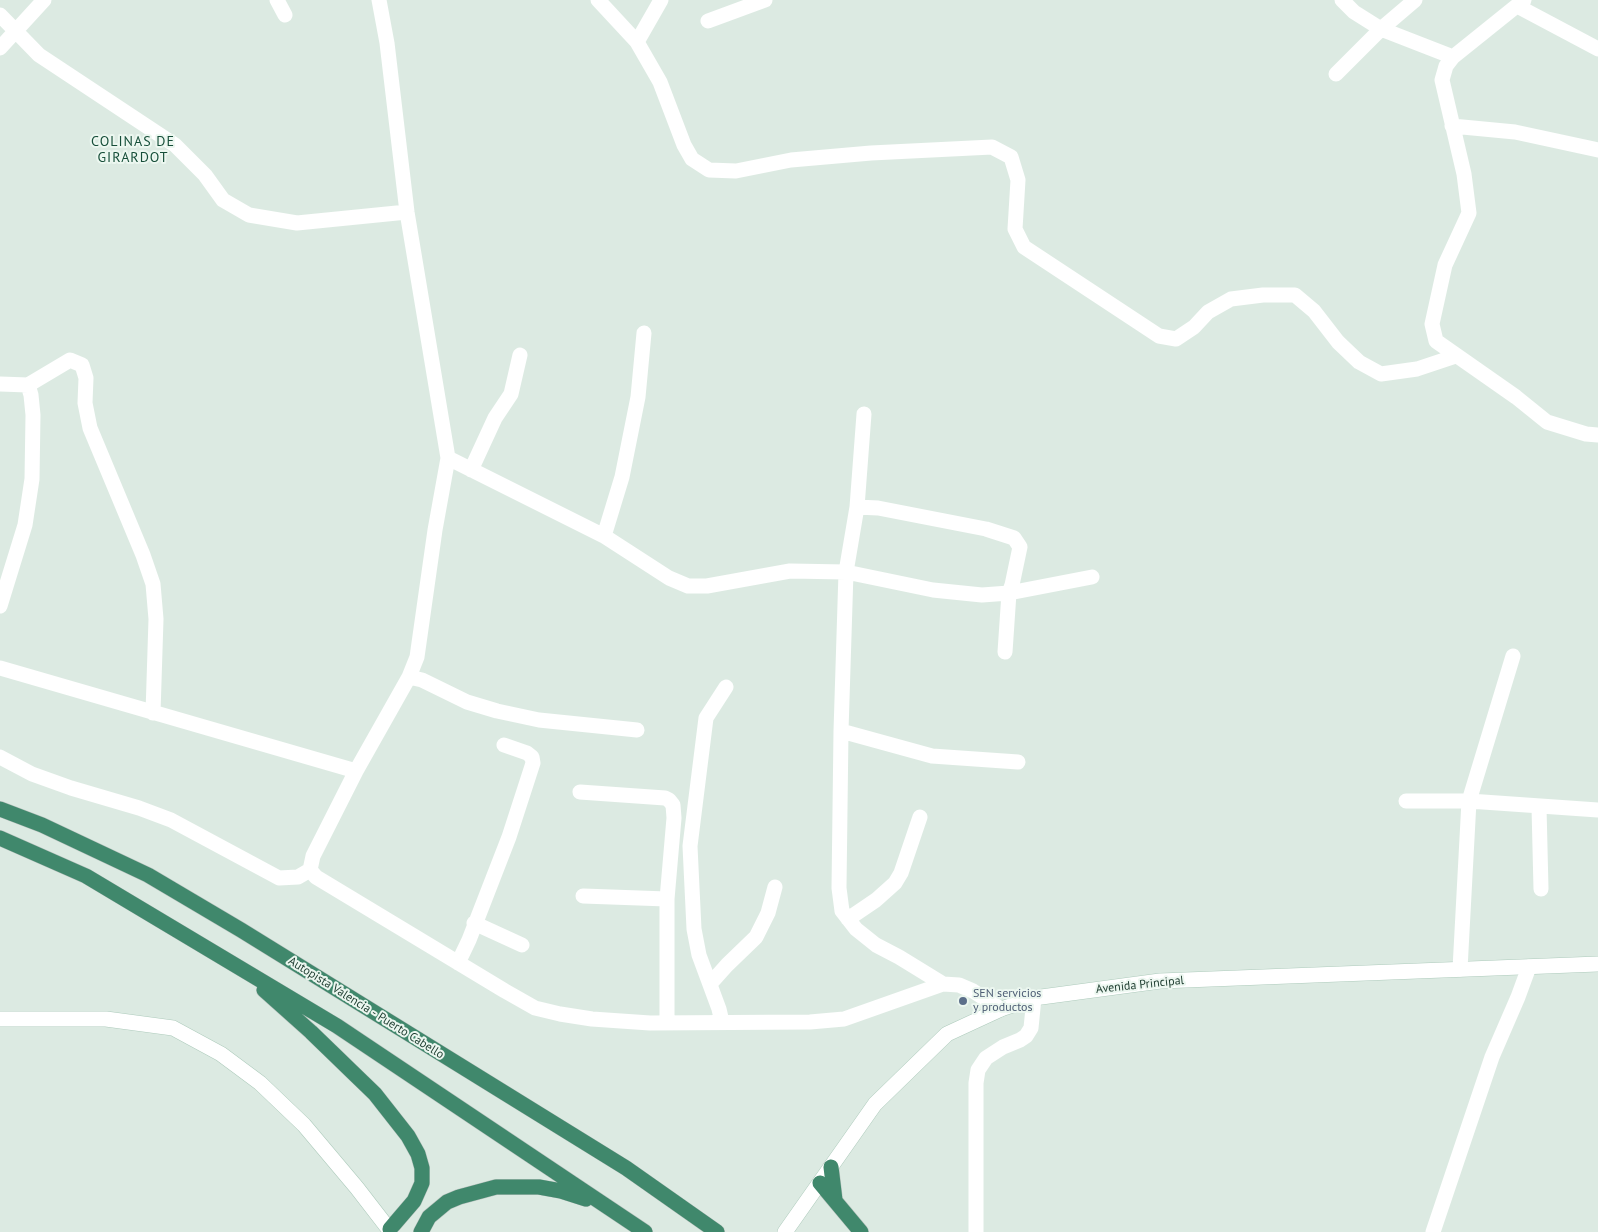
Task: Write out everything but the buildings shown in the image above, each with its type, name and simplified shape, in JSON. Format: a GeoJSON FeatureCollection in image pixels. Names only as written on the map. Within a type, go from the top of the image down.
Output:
{"type":"FeatureCollection","features":[{"type":"Feature","properties":{"kind":"highway","name":"Autopista Valencia - Puerto Cabello"},"geometry":{"type":"LineString","coordinates":[[0,809],[42,825],[148,876],[242,930],[626,1168],[717,1232]]}},
{"type":"Feature","properties":{"kind":"highway"},"geometry":{"type":"LineString","coordinates":[[0,838],[86,876],[337,1026],[645,1232]]}},
{"type":"Feature","properties":{"kind":"highway"},"geometry":{"type":"LineString","coordinates":[[239,967],[375,1094],[408,1136],[418,1154],[422,1168],[422,1184],[414,1201],[390,1231]]}},
{"type":"Feature","properties":{"kind":"highway"},"geometry":{"type":"LineString","coordinates":[[831,1167],[835,1200]]}},
{"type":"Feature","properties":{"kind":"highway"},"geometry":{"type":"LineString","coordinates":[[820,1183],[861,1232]]}},
{"type":"Feature","properties":{"kind":"highway"},"geometry":{"type":"LineString","coordinates":[[421,1232],[429,1217],[447,1202],[459,1196],[496,1187],[539,1187],[561,1191],[579,1196],[622,1217]]}},
{"type":"Feature","properties":{"kind":"street"},"geometry":{"type":"LineString","coordinates":[[0,48],[44,0]]}},
{"type":"Feature","properties":{"kind":"street"},"geometry":{"type":"LineString","coordinates":[[277,0],[285,15]]}},
{"type":"Feature","properties":{"kind":"street"},"geometry":{"type":"LineString","coordinates":[[0,757],[32,774],[171,820],[280,878],[298,877],[310,870],[313,856],[356,771],[409,676],[417,657],[435,530],[448,458],[407,212],[387,43],[379,0]]}},
{"type":"Feature","properties":{"kind":"street"},"geometry":{"type":"LineString","coordinates":[[598,0],[637,42],[660,82],[684,145],[692,159],[709,170],[736,171],[791,160],[871,153],[992,147],[1012,157],[1018,180],[1015,229],[1024,248],[1159,336],[1176,339],[1194,327],[1208,312],[1231,299],[1264,295],[1295,295],[1314,311],[1338,342],[1360,362],[1381,374],[1417,369],[1456,356]]}},
{"type":"Feature","properties":{"kind":"street"},"geometry":{"type":"LineString","coordinates":[[637,42],[660,0]]}},
{"type":"Feature","properties":{"kind":"street"},"geometry":{"type":"LineString","coordinates":[[708,21],[765,0]]}},
{"type":"Feature","properties":{"kind":"street"},"geometry":{"type":"LineString","coordinates":[[1342,0],[1354,12],[1381,29],[1453,57]]}},
{"type":"Feature","properties":{"kind":"street"},"geometry":{"type":"LineString","coordinates":[[1336,74],[1381,29],[1415,0]]}},
{"type":"Feature","properties":{"kind":"street"},"geometry":{"type":"LineString","coordinates":[[1598,49],[1520,3],[1453,57],[1446,66],[1442,80],[1464,174],[1469,213],[1445,265],[1432,324],[1436,341],[1516,397],[1547,422],[1586,434],[1598,435]]}},
{"type":"Feature","properties":{"kind":"street"},"geometry":{"type":"LineString","coordinates":[[0,15],[40,55],[175,145],[205,175],[223,200],[249,215],[297,223],[407,212]]}},
{"type":"Feature","properties":{"kind":"street"},"geometry":{"type":"LineString","coordinates":[[1452,126],[1515,132],[1598,150]]}},
{"type":"Feature","properties":{"kind":"street"},"geometry":{"type":"LineString","coordinates":[[604,536],[622,477],[638,397],[644,332]]}},
{"type":"Feature","properties":{"kind":"street"},"geometry":{"type":"LineString","coordinates":[[471,470],[495,418],[511,394],[520,354]]}},
{"type":"Feature","properties":{"kind":"street"},"geometry":{"type":"LineString","coordinates":[[0,384],[28,385],[70,360],[82,365],[86,378],[85,403],[90,428],[143,555],[153,584],[156,619],[153,713]]}},
{"type":"Feature","properties":{"kind":"street"},"geometry":{"type":"LineString","coordinates":[[0,606],[5,576],[24,525],[32,479],[33,415],[28,385]]}},
{"type":"Feature","properties":{"kind":"street"},"geometry":{"type":"LineString","coordinates":[[864,414],[857,508],[846,572],[839,888],[842,911],[856,929],[876,945],[943,984]]}},
{"type":"Feature","properties":{"kind":"street"},"geometry":{"type":"LineString","coordinates":[[448,458],[604,536],[669,578],[688,586],[707,586],[790,571],[846,572],[933,590],[982,595],[1009,593],[1092,577]]}},
{"type":"Feature","properties":{"kind":"street"},"geometry":{"type":"LineString","coordinates":[[857,508],[887,510],[986,529],[1014,538],[1020,547],[1009,593],[1006,652]]}},
{"type":"Feature","properties":{"kind":"street"},"geometry":{"type":"LineString","coordinates":[[1460,969],[1469,801],[1514,656]]}},
{"type":"Feature","properties":{"kind":"street"},"geometry":{"type":"LineString","coordinates":[[0,668],[356,771]]}},
{"type":"Feature","properties":{"kind":"street"},"geometry":{"type":"LineString","coordinates":[[409,676],[422,680],[468,702],[505,713],[539,720],[637,730]]}},
{"type":"Feature","properties":{"kind":"street"},"geometry":{"type":"LineString","coordinates":[[722,1022],[710,984],[698,955],[694,929],[690,846],[706,718],[726,687]]}},
{"type":"Feature","properties":{"kind":"street"},"geometry":{"type":"LineString","coordinates":[[841,731],[932,756],[1018,762]]}},
{"type":"Feature","properties":{"kind":"street"},"geometry":{"type":"LineString","coordinates":[[458,963],[509,837],[534,762],[527,753],[504,745]]}},
{"type":"Feature","properties":{"kind":"street"},"geometry":{"type":"LineString","coordinates":[[580,792],[664,798],[673,805],[674,818],[667,899],[668,1023]]}},
{"type":"Feature","properties":{"kind":"street"},"geometry":{"type":"LineString","coordinates":[[1406,801],[1469,801],[1598,810]]}},
{"type":"Feature","properties":{"kind":"street"},"geometry":{"type":"LineString","coordinates":[[1539,807],[1541,889]]}},
{"type":"Feature","properties":{"kind":"street"},"geometry":{"type":"LineString","coordinates":[[848,919],[895,884],[901,873],[920,817]]}},
{"type":"Feature","properties":{"kind":"street"},"geometry":{"type":"LineString","coordinates":[[310,870],[316,877],[535,1008],[560,1014],[592,1019],[650,1023],[810,1022],[844,1019],[943,984],[959,985],[973,991],[1001,1009]]}},
{"type":"Feature","properties":{"kind":"street"},"geometry":{"type":"LineString","coordinates":[[710,984],[756,937],[768,913],[775,887]]}},
{"type":"Feature","properties":{"kind":"street"},"geometry":{"type":"LineString","coordinates":[[582,896],[667,899]]}},
{"type":"Feature","properties":{"kind":"street"},"geometry":{"type":"LineString","coordinates":[[474,923],[522,946]]}},
{"type":"Feature","properties":{"kind":"street","name":"Avenida Principal"},"geometry":{"type":"LineString","coordinates":[[786,1232],[875,1104],[947,1034],[1001,1009],[1034,998],[1160,980],[1598,964]]}},
{"type":"Feature","properties":{"kind":"street"},"geometry":{"type":"LineString","coordinates":[[1433,1232],[1492,1057],[1529,967]]}},
{"type":"Feature","properties":{"kind":"street"},"geometry":{"type":"LineString","coordinates":[[976,1232],[976,1083],[978,1070],[986,1058],[1026,1036],[1031,1028],[1034,998]]}},
{"type":"Feature","properties":{"kind":"street"},"geometry":{"type":"LineString","coordinates":[[0,1019],[106,1019],[173,1028],[221,1054],[260,1083],[304,1125],[358,1188],[390,1231]]}},
{"type":"Feature","properties":{"kind":"place","name":"SEN servicios y productos"},"geometry":{"type":"Point","coordinates":[963,1001]}},
{"type":"Feature","properties":{"kind":"district","name":"COLINAS DE GIRARDOT"},"geometry":{"type":"Point","coordinates":[133,150]}}]}
